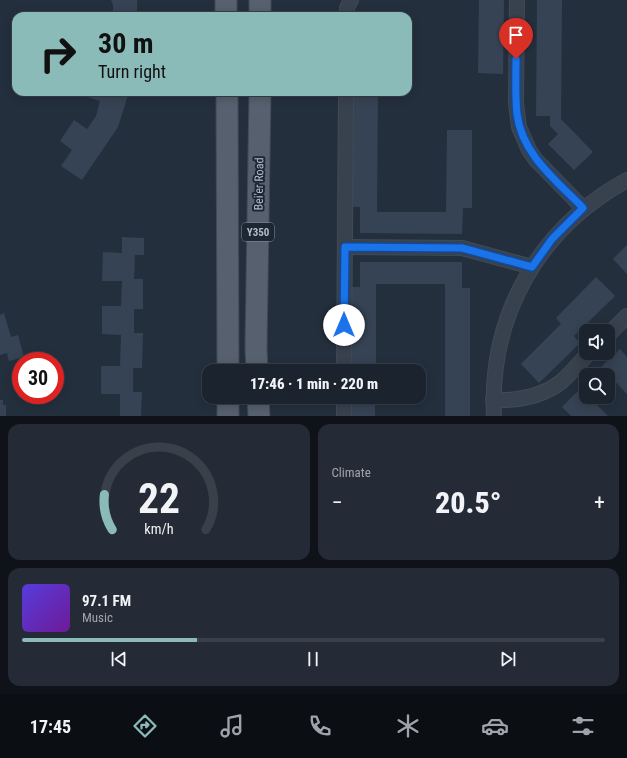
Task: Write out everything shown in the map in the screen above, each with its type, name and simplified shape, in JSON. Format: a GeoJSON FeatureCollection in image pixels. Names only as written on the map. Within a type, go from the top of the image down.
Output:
{"type":"FeatureCollection","features":[{"type":"Feature","properties":{"kind":"main road"},"geometry":{"type":"LineString","coordinates":[[226,0],[226,12]]}},
{"type":"Feature","properties":{"kind":"main road"},"geometry":{"type":"LineString","coordinates":[[260,0],[260,12]]}},
{"type":"Feature","properties":{"kind":"main road","name":"Y350"},"geometry":{"type":"LineString","coordinates":[[227,96],[228,364]]}},
{"type":"Feature","properties":{"kind":"main road","name":"Bei'er Road"},"geometry":{"type":"LineString","coordinates":[[257,364],[260,96]]}},
{"type":"Feature","properties":{"kind":"main road"},"geometry":{"type":"LineString","coordinates":[[228,404],[228,416]]}},
{"type":"Feature","properties":{"kind":"main road"},"geometry":{"type":"LineString","coordinates":[[258,404],[259,416]]}},
{"type":"Feature","properties":{"kind":"street"},"geometry":{"type":"LineString","coordinates":[[346,12],[346,8],[351,0]]}},
{"type":"Feature","properties":{"kind":"street"},"geometry":{"type":"LineString","coordinates":[[517,0],[516,103],[520,127],[529,150],[536,160],[583,208]]}},
{"type":"Feature","properties":{"kind":"street"},"geometry":{"type":"LineString","coordinates":[[344,364],[346,96]]}},
{"type":"Feature","properties":{"kind":"street"},"geometry":{"type":"LineString","coordinates":[[494,416],[493,400],[497,357],[502,335],[517,294],[532,267],[552,239],[583,208],[612,188],[627,180]]}},
{"type":"Feature","properties":{"kind":"street"},"geometry":{"type":"LineString","coordinates":[[345,247],[462,248],[532,267]]}},
{"type":"Feature","properties":{"kind":"street"},"geometry":{"type":"LineString","coordinates":[[615,327],[627,316]]}},
{"type":"Feature","properties":{"kind":"street"},"geometry":{"type":"LineString","coordinates":[[493,400],[517,400],[540,393],[561,381],[582,360]]}},
{"type":"Feature","properties":{"kind":"street"},"geometry":{"type":"LineString","coordinates":[[344,404],[344,416]]}},
{"type":"Feature","properties":{"kind":"building"},"geometry":{"type":"Polygon","coordinates":[[[111,0],[137,0],[137,12],[113,12],[111,0]]]}},
{"type":"Feature","properties":{"kind":"building"},"geometry":{"type":"Polygon","coordinates":[[[479,0],[504,0],[503,74],[478,73],[479,0]]]}},
{"type":"Feature","properties":{"kind":"building"},"geometry":{"type":"Polygon","coordinates":[[[537,0],[562,0],[561,119],[593,152],[574,170],[548,144],[558,134],[550,126],[550,116],[536,116],[537,0]]]}},
{"type":"Feature","properties":{"kind":"building"},"geometry":{"type":"Polygon","coordinates":[[[85,96],[128,96],[118,127],[82,180],[61,166],[72,150],[60,141],[74,120],[87,129],[96,116],[100,101],[85,96]]]}},
{"type":"Feature","properties":{"kind":"building"},"geometry":{"type":"Polygon","coordinates":[[[353,96],[378,96],[377,212],[446,212],[447,130],[472,130],[472,208],[463,208],[462,234],[360,233],[360,207],[352,207],[353,96]]]}},
{"type":"Feature","properties":{"kind":"building"},"geometry":{"type":"Polygon","coordinates":[[[122,237],[144,238],[144,255],[135,255],[134,279],[143,279],[143,309],[134,309],[134,333],[143,333],[142,368],[133,368],[133,392],[142,392],[141,416],[120,416],[120,394],[101,394],[101,366],[120,366],[121,335],[102,334],[102,306],[121,306],[122,281],[102,281],[103,252],[122,253],[122,237]]]}},
{"type":"Feature","properties":{"kind":"building"},"geometry":{"type":"Polygon","coordinates":[[[627,245],[627,274],[613,259],[627,245]]]}},
{"type":"Feature","properties":{"kind":"building"},"geometry":{"type":"Polygon","coordinates":[[[360,262],[462,262],[462,288],[470,288],[470,416],[445,416],[445,284],[376,284],[376,364],[350,364],[351,287],[360,287],[360,262]]]}},
{"type":"Feature","properties":{"kind":"building"},"geometry":{"type":"Polygon","coordinates":[[[596,277],[615,296],[586,324],[579,324],[579,331],[574,336],[579,344],[539,383],[521,364],[561,324],[556,318],[596,277]]]}},
{"type":"Feature","properties":{"kind":"building"},"geometry":{"type":"Polygon","coordinates":[[[4,313],[11,337],[18,335],[23,352],[12,352],[12,360],[9,361],[7,353],[0,355],[0,315],[4,313]]]}},
{"type":"Feature","properties":{"kind":"building"},"geometry":{"type":"Polygon","coordinates":[[[620,349],[627,357],[627,394],[615,382],[615,368],[601,367],[608,360],[615,360],[615,354],[620,349]]]}},
{"type":"Feature","properties":{"kind":"building"},"geometry":{"type":"Polygon","coordinates":[[[579,390],[579,404],[596,404],[608,416],[571,416],[562,407],[579,390]]]}},
{"type":"Feature","properties":{"kind":"building"},"geometry":{"type":"Polygon","coordinates":[[[0,400],[3,400],[3,405],[6,405],[6,416],[0,416],[0,400]]]}},
{"type":"Feature","properties":{"kind":"building"},"geometry":{"type":"Polygon","coordinates":[[[350,404],[375,404],[375,416],[350,416],[350,404]]]}},
{"type":"Feature","properties":{"kind":"route"},"geometry":{"type":"LineString","coordinates":[[344,325],[345,247],[462,248],[532,267],[552,239],[583,208],[536,160],[524,139],[517,115],[516,59]]}}]}
